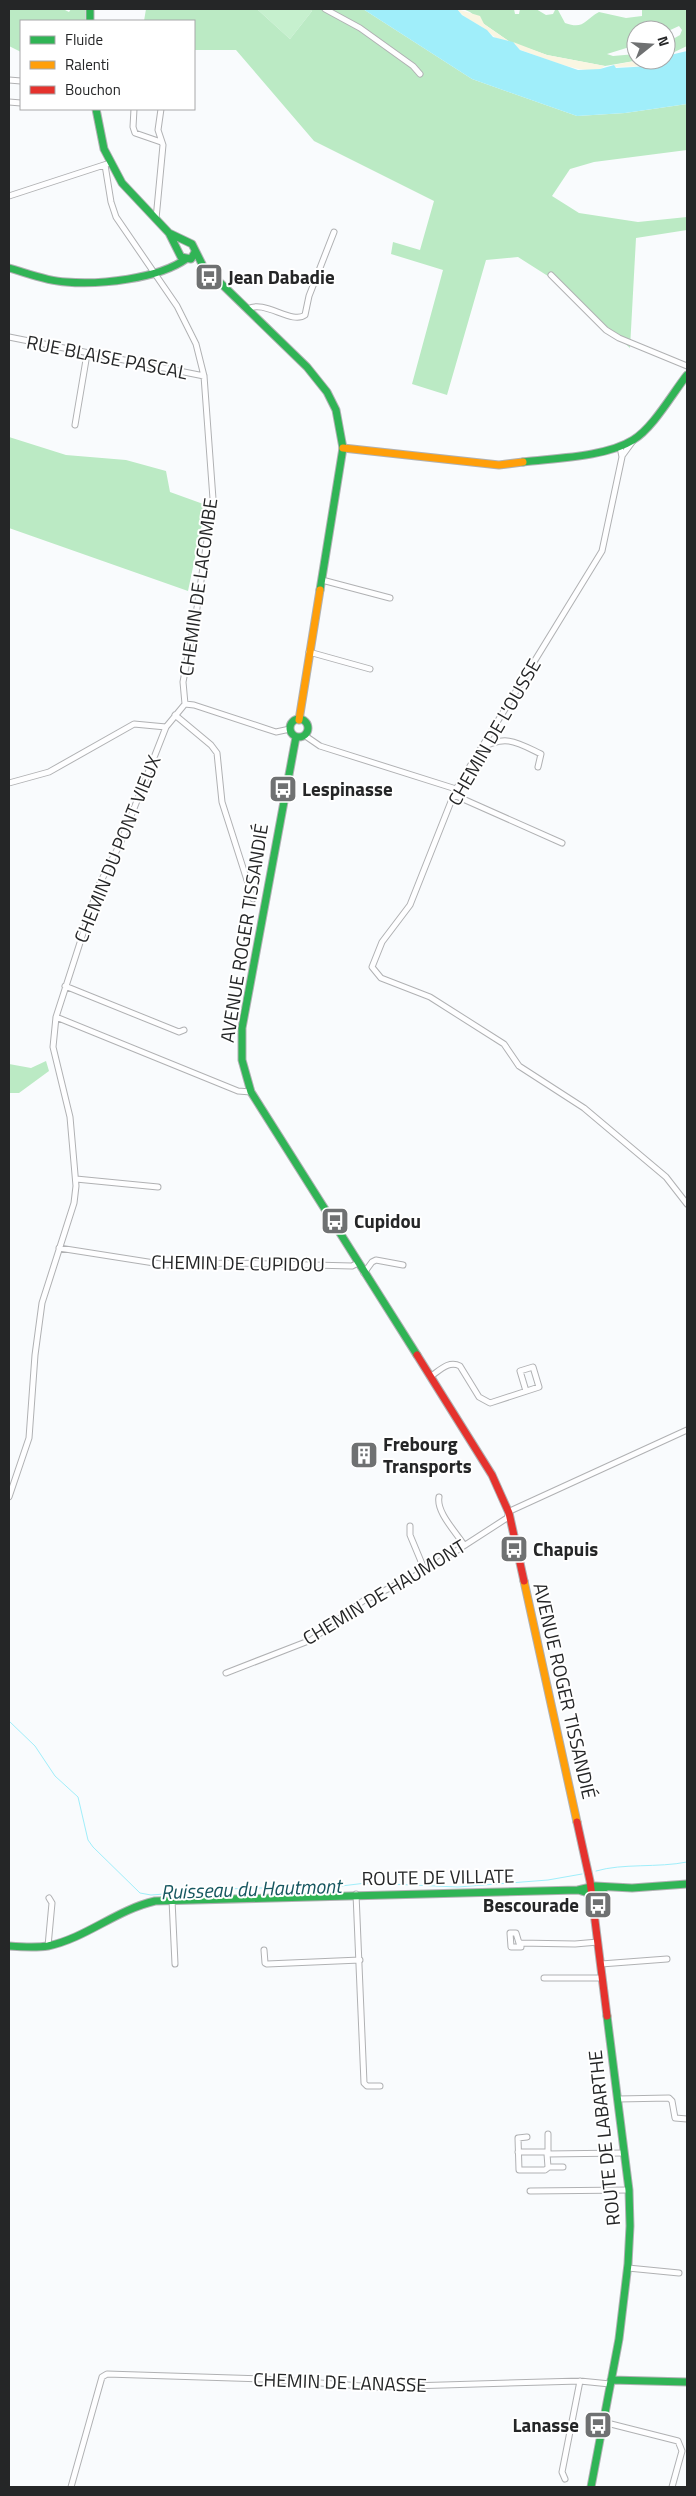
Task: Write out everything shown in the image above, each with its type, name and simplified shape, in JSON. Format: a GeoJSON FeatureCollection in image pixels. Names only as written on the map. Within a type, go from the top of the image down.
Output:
{"type":"FeatureCollection","features":[{"type":"Feature","properties":{"kind":"main road"},"geometry":{"type":"LineString","coordinates":[[96,110],[107,164],[122,183],[169,233],[183,256],[203,266],[307,367],[327,392],[336,410],[343,448],[299,720]]}},
{"type":"Feature","properties":{"kind":"main road"},"geometry":{"type":"LineString","coordinates":[[169,233],[194,246],[203,266]]}},
{"type":"Feature","properties":{"kind":"main road"},"geometry":{"type":"LineString","coordinates":[[9,268],[63,282],[98,282],[179,266],[183,256],[181,245],[186,243]]}},
{"type":"Feature","properties":{"kind":"main road"},"geometry":{"type":"LineString","coordinates":[[183,256],[193,257],[196,252]]}},
{"type":"Feature","properties":{"kind":"main road"},"geometry":{"type":"LineString","coordinates":[[343,448],[499,466],[578,456],[620,447],[634,439],[656,418],[678,384],[687,375]]}},
{"type":"Feature","properties":{"kind":"main road"},"geometry":{"type":"LineString","coordinates":[[299,720],[307,726],[300,736],[290,729],[292,722],[299,720]]}},
{"type":"Feature","properties":{"kind":"main road","name":"AVENUE ROGER TISSANDIÉ"},"geometry":{"type":"LineString","coordinates":[[300,736],[272,858],[240,1043],[242,1067],[251,1092],[492,1475],[508,1513],[591,1889]]}},
{"type":"Feature","properties":{"kind":"main road"},"geometry":{"type":"LineString","coordinates":[[591,1889],[687,1884]]}},
{"type":"Feature","properties":{"kind":"main road","name":"ROUTE DE VILLATE"},"geometry":{"type":"LineString","coordinates":[[9,1946],[48,1946],[69,1940],[146,1902],[356,1894],[591,1889]]}},
{"type":"Feature","properties":{"kind":"main road","name":"ROUTE DE LABARTHE"},"geometry":{"type":"LineString","coordinates":[[591,1889],[629,2190],[628,2268],[592,2487]]}},
{"type":"Feature","properties":{"kind":"main road"},"geometry":{"type":"LineString","coordinates":[[610,2382],[687,2382]]}},
{"type":"Feature","properties":{"kind":"street"},"geometry":{"type":"LineString","coordinates":[[325,9],[367,33],[413,66],[420,74]]}},
{"type":"Feature","properties":{"kind":"street"},"geometry":{"type":"LineString","coordinates":[[134,110],[132,124],[135,133],[161,142]]}},
{"type":"Feature","properties":{"kind":"street"},"geometry":{"type":"LineString","coordinates":[[156,219],[161,142],[158,130],[161,110]]}},
{"type":"Feature","properties":{"kind":"street"},"geometry":{"type":"LineString","coordinates":[[9,196],[107,164]]}},
{"type":"Feature","properties":{"kind":"street","name":"CHEMIN DE LACOMBE"},"geometry":{"type":"LineString","coordinates":[[107,164],[111,202],[116,218],[177,306],[196,344],[204,376],[213,499],[197,608],[183,682],[185,704]]}},
{"type":"Feature","properties":{"kind":"street"},"geometry":{"type":"LineString","coordinates":[[248,309],[258,306],[296,317],[305,315],[310,296],[334,232]]}},
{"type":"Feature","properties":{"kind":"street"},"geometry":{"type":"LineString","coordinates":[[551,275],[606,330],[618,338],[687,366]]}},
{"type":"Feature","properties":{"kind":"street","name":"RUE BLAISE PASCAL"},"geometry":{"type":"LineString","coordinates":[[9,337],[204,376]]}},
{"type":"Feature","properties":{"kind":"street"},"geometry":{"type":"LineString","coordinates":[[75,425],[87,354]]}},
{"type":"Feature","properties":{"kind":"street","name":"CHEMIN DE L'OUSSE"},"geometry":{"type":"LineString","coordinates":[[634,439],[622,456],[602,551],[455,792],[410,905],[382,942],[372,967],[381,978],[430,997],[504,1044],[519,1066],[584,1108],[666,1177],[687,1204]]}},
{"type":"Feature","properties":{"kind":"street","name":"CHEMIN DE L'OUSSE"},"geometry":{"type":"LineString","coordinates":[[620,447],[622,456]]}},
{"type":"Feature","properties":{"kind":"street"},"geometry":{"type":"LineString","coordinates":[[322,580],[390,598]]}},
{"type":"Feature","properties":{"kind":"street"},"geometry":{"type":"LineString","coordinates":[[309,652],[370,669]]}},
{"type":"Feature","properties":{"kind":"street"},"geometry":{"type":"LineString","coordinates":[[185,704],[194,705],[276,732],[290,729]]}},
{"type":"Feature","properties":{"kind":"street","name":"CHEMIN DU PONT VIEUX"},"geometry":{"type":"LineString","coordinates":[[9,1498],[29,1438],[34,1355],[42,1303],[74,1204],[76,1179],[70,1117],[53,1047],[56,1017],[98,887],[120,844],[166,727],[185,704]]}},
{"type":"Feature","properties":{"kind":"street"},"geometry":{"type":"LineString","coordinates":[[175,715],[211,744],[217,753],[222,802],[254,898]]}},
{"type":"Feature","properties":{"kind":"street"},"geometry":{"type":"LineString","coordinates":[[9,783],[49,772],[134,724],[166,727]]}},
{"type":"Feature","properties":{"kind":"street"},"geometry":{"type":"LineString","coordinates":[[300,736],[320,746],[455,792],[562,843]]}},
{"type":"Feature","properties":{"kind":"street"},"geometry":{"type":"LineString","coordinates":[[481,749],[496,741],[510,740],[541,754],[538,766]]}},
{"type":"Feature","properties":{"kind":"street"},"geometry":{"type":"LineString","coordinates":[[65,986],[179,1032],[184,1030]]}},
{"type":"Feature","properties":{"kind":"street"},"geometry":{"type":"LineString","coordinates":[[56,1017],[238,1091],[251,1092]]}},
{"type":"Feature","properties":{"kind":"street"},"geometry":{"type":"LineString","coordinates":[[76,1179],[158,1187]]}},
{"type":"Feature","properties":{"kind":"street","name":"CHEMIN DE CUPIDOU"},"geometry":{"type":"LineString","coordinates":[[59,1248],[167,1266],[231,1264],[352,1266],[358,1263]]}},
{"type":"Feature","properties":{"kind":"street"},"geometry":{"type":"LineString","coordinates":[[364,1273],[372,1262],[376,1260],[403,1265]]}},
{"type":"Feature","properties":{"kind":"street"},"geometry":{"type":"LineString","coordinates":[[430,1377],[450,1364],[455,1363],[460,1366],[480,1397],[490,1403],[539,1387],[533,1367],[520,1371],[526,1391]]}},
{"type":"Feature","properties":{"kind":"street","name":"CHEMIN DE HAUMONT"},"geometry":{"type":"LineString","coordinates":[[226,1673],[311,1640],[363,1601],[425,1571],[507,1518],[508,1513],[687,1430]]}},
{"type":"Feature","properties":{"kind":"street"},"geometry":{"type":"LineString","coordinates":[[439,1497],[438,1503],[442,1512],[464,1545]]}},
{"type":"Feature","properties":{"kind":"street"},"geometry":{"type":"LineString","coordinates":[[410,1526],[410,1535],[425,1571]]}},
{"type":"Feature","properties":{"kind":"street"},"geometry":{"type":"LineString","coordinates":[[356,1894],[364,2082],[367,2086],[380,2086]]}},
{"type":"Feature","properties":{"kind":"street"},"geometry":{"type":"LineString","coordinates":[[48,1946],[52,1903],[50,1898]]}},
{"type":"Feature","properties":{"kind":"street"},"geometry":{"type":"LineString","coordinates":[[172,1900],[174,1964]]}},
{"type":"Feature","properties":{"kind":"street"},"geometry":{"type":"LineString","coordinates":[[521,1943],[575,1944],[598,1942]]}},
{"type":"Feature","properties":{"kind":"street"},"geometry":{"type":"LineString","coordinates":[[264,1950],[265,1963],[267,1964],[360,1960]]}},
{"type":"Feature","properties":{"kind":"street"},"geometry":{"type":"LineString","coordinates":[[601,1964],[667,1959]]}},
{"type":"Feature","properties":{"kind":"street"},"geometry":{"type":"LineString","coordinates":[[544,1978],[602,1978]]}},
{"type":"Feature","properties":{"kind":"street"},"geometry":{"type":"LineString","coordinates":[[618,2099],[669,2098],[672,2101],[675,2118],[687,2119]]}},
{"type":"Feature","properties":{"kind":"street"},"geometry":{"type":"LineString","coordinates":[[548,2134],[549,2168]]}},
{"type":"Feature","properties":{"kind":"street"},"geometry":{"type":"LineString","coordinates":[[527,2137],[518,2138],[520,2171],[563,2167]]}},
{"type":"Feature","properties":{"kind":"street"},"geometry":{"type":"LineString","coordinates":[[518,2152],[544,2152],[548,2154],[624,2153]]}},
{"type":"Feature","properties":{"kind":"street"},"geometry":{"type":"LineString","coordinates":[[530,2191],[629,2190]]}},
{"type":"Feature","properties":{"kind":"street"},"geometry":{"type":"LineString","coordinates":[[628,2268],[679,2273]]}},
{"type":"Feature","properties":{"kind":"street","name":"CHEMIN DE LANASSE"},"geometry":{"type":"LineString","coordinates":[[71,2487],[102,2377],[107,2374],[142,2374],[407,2387],[461,2383],[610,2382]]}},
{"type":"Feature","properties":{"kind":"street"},"geometry":{"type":"LineString","coordinates":[[565,2479],[562,2472],[580,2381]]}},
{"type":"Feature","properties":{"kind":"street"},"geometry":{"type":"LineString","coordinates":[[603,2422],[678,2441],[682,2451],[672,2487]]}},
{"type":"Feature","properties":{"kind":"green space"},"geometry":{"type":"Polygon","coordinates":[[[9,9],[63,9],[69,12],[71,9],[85,9],[85,20],[20,20],[20,52],[9,46],[9,9]]]}},
{"type":"Feature","properties":{"kind":"green space"},"geometry":{"type":"Polygon","coordinates":[[[146,9],[257,9],[290,39],[312,11],[309,9],[363,9],[472,79],[577,116],[625,113],[687,104],[687,150],[594,162],[570,169],[552,196],[579,213],[638,222],[687,217],[687,230],[636,238],[630,348],[551,278],[518,257],[486,260],[447,395],[412,384],[443,270],[391,254],[393,242],[420,250],[434,201],[314,141],[236,50],[195,50],[195,20],[144,20],[146,9]]]}},
{"type":"Feature","properties":{"kind":"green space"},"geometry":{"type":"Polygon","coordinates":[[[257,9],[309,9],[312,11],[290,39],[257,9]]]}},
{"type":"Feature","properties":{"kind":"green space"},"geometry":{"type":"Polygon","coordinates":[[[463,9],[514,9],[515,14],[519,14],[520,9],[536,9],[546,15],[553,14],[555,10],[558,10],[565,23],[580,25],[599,12],[626,18],[642,16],[642,9],[687,9],[687,46],[676,51],[676,37],[680,35],[682,30],[679,26],[676,27],[676,20],[626,20],[626,48],[607,54],[613,56],[626,55],[626,62],[605,66],[547,55],[510,42],[470,12],[463,9]]]}},
{"type":"Feature","properties":{"kind":"green space"},"geometry":{"type":"Polygon","coordinates":[[[9,437],[66,455],[126,460],[166,471],[170,492],[206,505],[188,591],[9,528],[9,437]]]}},
{"type":"Feature","properties":{"kind":"green space"},"geometry":{"type":"Polygon","coordinates":[[[46,1061],[49,1071],[19,1093],[9,1093],[9,1064],[31,1068],[46,1061]]]}},
{"type":"Feature","properties":{"kind":"sand"},"geometry":{"type":"Polygon","coordinates":[[[457,9],[480,16],[484,24],[510,42],[497,38],[464,16],[457,9]]]}},
{"type":"Feature","properties":{"kind":"sand"},"geometry":{"type":"Polygon","coordinates":[[[513,42],[547,55],[605,66],[598,70],[588,70],[564,65],[520,50],[513,42]]]}},
{"type":"Feature","properties":{"kind":"sand"},"geometry":{"type":"Polygon","coordinates":[[[626,63],[626,67],[613,67],[614,65],[626,63]]]}},
{"type":"Feature","properties":{"kind":"water"},"geometry":{"type":"Polygon","coordinates":[[[363,9],[457,9],[462,15],[487,30],[493,37],[513,42],[520,50],[578,70],[600,69],[614,65],[616,68],[626,67],[626,70],[676,70],[676,54],[687,51],[687,104],[625,113],[577,116],[472,79],[363,9]]]}},
{"type":"Feature","properties":{"kind":"waterway","name":"Ruisseau du Hautmont"},"geometry":{"type":"LineString","coordinates":[[9,1721],[35,1746],[55,1776],[78,1797],[88,1840],[93,1847],[140,1893],[151,1895],[245,1888],[325,1888],[366,1883],[458,1887],[548,1880],[582,1874]]}},
{"type":"Feature","properties":{"kind":"waterway","name":"Ruisseau du Hautmont"},"geometry":{"type":"LineString","coordinates":[[596,1871],[618,1867],[687,1862]]}},
{"type":"Feature","properties":{"kind":"traffic: fast"},"geometry":{"type":"LineString","coordinates":[[90,9],[90,20]]}},
{"type":"Feature","properties":{"kind":"traffic: fast"},"geometry":{"type":"LineString","coordinates":[[96,110],[104,149],[122,183],[169,233],[181,257],[191,259],[195,252]]}},
{"type":"Feature","properties":{"kind":"traffic: fast"},"geometry":{"type":"LineString","coordinates":[[169,233],[192,244],[203,266],[307,367],[327,392],[336,410],[343,448],[320,590]]}},
{"type":"Feature","properties":{"kind":"traffic: fast"},"geometry":{"type":"LineString","coordinates":[[9,268],[51,280],[79,283],[144,276],[174,266],[186,259]]}},
{"type":"Feature","properties":{"kind":"traffic: fast"},"geometry":{"type":"LineString","coordinates":[[523,462],[565,458],[622,446],[640,435],[648,427],[687,375]]}},
{"type":"Feature","properties":{"kind":"traffic: fast"},"geometry":{"type":"LineString","coordinates":[[299,719],[305,722],[308,728],[305,734],[299,737],[293,734],[290,728],[293,722],[299,719]]}},
{"type":"Feature","properties":{"kind":"traffic: fast"},"geometry":{"type":"LineString","coordinates":[[296,737],[242,1028],[242,1060],[251,1092],[417,1355]]}},
{"type":"Feature","properties":{"kind":"traffic: fast"},"geometry":{"type":"LineString","coordinates":[[578,1890],[595,1886],[632,1888],[687,1884]]}},
{"type":"Feature","properties":{"kind":"traffic: fast"},"geometry":{"type":"LineString","coordinates":[[9,1946],[38,1947],[62,1942],[127,1911],[155,1901],[578,1890],[588,1893],[605,1888]]}},
{"type":"Feature","properties":{"kind":"traffic: fast"},"geometry":{"type":"LineString","coordinates":[[591,2487],[619,2339],[628,2264],[630,2226],[629,2190],[607,2016]]}},
{"type":"Feature","properties":{"kind":"traffic: fast"},"geometry":{"type":"LineString","coordinates":[[611,2380],[687,2382]]}},
{"type":"Feature","properties":{"kind":"traffic: slow"},"geometry":{"type":"LineString","coordinates":[[343,448],[499,465],[523,462]]}},
{"type":"Feature","properties":{"kind":"traffic: slow"},"geometry":{"type":"LineString","coordinates":[[299,720],[320,590]]}},
{"type":"Feature","properties":{"kind":"traffic: slow"},"geometry":{"type":"LineString","coordinates":[[524,1581],[577,1822]]}},
{"type":"Feature","properties":{"kind":"traffic: jam"},"geometry":{"type":"LineString","coordinates":[[417,1355],[492,1475],[509,1513],[524,1581]]}},
{"type":"Feature","properties":{"kind":"traffic: jam"},"geometry":{"type":"LineString","coordinates":[[577,1822],[590,1881],[607,2016]]}},
{"type":"Feature","properties":{"kind":"place","name":"Jean Dabadie"},"geometry":{"type":"Point","coordinates":[209,277]}},
{"type":"Feature","properties":{"kind":"place","name":"Lespinasse"},"geometry":{"type":"Point","coordinates":[283,789]}},
{"type":"Feature","properties":{"kind":"place","name":"Cupidou"},"geometry":{"type":"Point","coordinates":[335,1221]}},
{"type":"Feature","properties":{"kind":"place","name":"Frebourg Transports"},"geometry":{"type":"Point","coordinates":[364,1455]}},
{"type":"Feature","properties":{"kind":"place","name":"Chapuis"},"geometry":{"type":"Point","coordinates":[514,1549]}},
{"type":"Feature","properties":{"kind":"place","name":"Bescourade"},"geometry":{"type":"Point","coordinates":[598,1905]}},
{"type":"Feature","properties":{"kind":"place","name":"Lanasse"},"geometry":{"type":"Point","coordinates":[598,2425]}}]}
